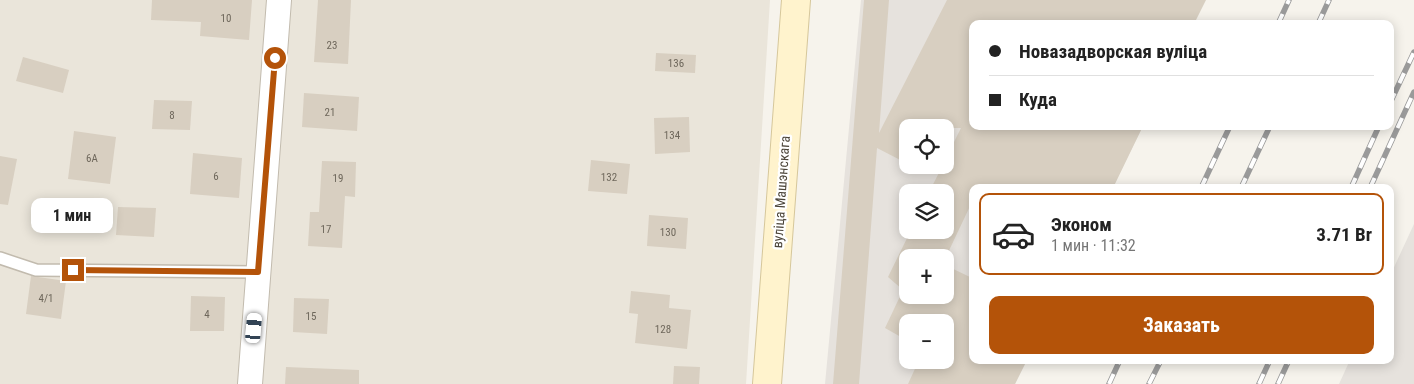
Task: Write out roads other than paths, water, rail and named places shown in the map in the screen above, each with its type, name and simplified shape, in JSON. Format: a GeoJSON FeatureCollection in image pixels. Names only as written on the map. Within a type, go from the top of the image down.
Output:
{"type":"FeatureCollection","features":[{"type":"Feature","properties":{"kind":"main road","name":"вуліца Машэнскага"},"geometry":{"type":"LineString","coordinates":[[767,384],[796,0]]}},
{"type":"Feature","properties":{"kind":"street"},"geometry":{"type":"LineString","coordinates":[[250,384],[279,0]]}},
{"type":"Feature","properties":{"kind":"lane"},"geometry":{"type":"LineString","coordinates":[[0,258],[36,270],[258,272]]}},
{"type":"Feature","properties":{"kind":"railway"},"geometry":{"type":"LineString","coordinates":[[1280,20],[1289,0]]}},
{"type":"Feature","properties":{"kind":"railway"},"geometry":{"type":"LineString","coordinates":[[1320,20],[1329,0]]}},
{"type":"Feature","properties":{"kind":"railway"},"geometry":{"type":"LineString","coordinates":[[1394,94],[1414,52]]}},
{"type":"Feature","properties":{"kind":"railway"},"geometry":{"type":"LineString","coordinates":[[1372,184],[1414,92]]}},
{"type":"Feature","properties":{"kind":"railway"},"geometry":{"type":"LineString","coordinates":[[1203,184],[1228,130]]}},
{"type":"Feature","properties":{"kind":"railway"},"geometry":{"type":"LineString","coordinates":[[1243,184],[1268,130]]}},
{"type":"Feature","properties":{"kind":"railway"},"geometry":{"type":"LineString","coordinates":[[1353,184],[1377,130]]}},
{"type":"Feature","properties":{"kind":"railway"},"geometry":{"type":"LineString","coordinates":[[1109,384],[1118,364]]}},
{"type":"Feature","properties":{"kind":"railway"},"geometry":{"type":"LineString","coordinates":[[1149,384],[1159,364]]}},
{"type":"Feature","properties":{"kind":"railway"},"geometry":{"type":"LineString","coordinates":[[1259,384],[1268,364]]}},
{"type":"Feature","properties":{"kind":"railway"},"geometry":{"type":"LineString","coordinates":[[1278,384],[1287,364]]}}]}
